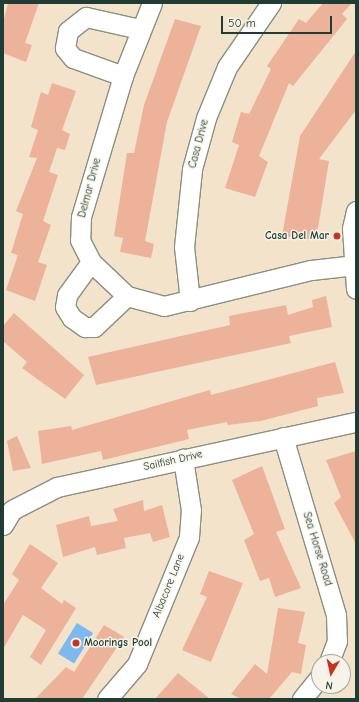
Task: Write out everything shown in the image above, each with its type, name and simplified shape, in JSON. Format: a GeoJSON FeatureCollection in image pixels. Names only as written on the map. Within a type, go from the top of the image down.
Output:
{"type":"FeatureCollection","features":[{"type":"Feature","properties":{"kind":"street","name":"Delmar Drive"},"geometry":{"type":"LineString","coordinates":[[152,3],[140,29],[123,76],[80,217],[80,240],[91,262],[128,296],[154,305],[190,301],[311,270],[354,265]]}},
{"type":"Feature","properties":{"kind":"street","name":"Casa Drive"},"geometry":{"type":"LineString","coordinates":[[190,301],[184,247],[194,162],[206,118],[227,67],[271,3]]}},
{"type":"Feature","properties":{"kind":"street"},"geometry":{"type":"LineString","coordinates":[[123,76],[72,58],[66,48],[65,39],[74,24],[86,17],[140,29]]}},
{"type":"Feature","properties":{"kind":"street"},"geometry":{"type":"LineString","coordinates":[[356,211],[352,228],[356,289]]}},
{"type":"Feature","properties":{"kind":"street"},"geometry":{"type":"LineString","coordinates":[[91,262],[67,295],[65,307],[72,318],[85,327],[94,327],[128,296]]}},
{"type":"Feature","properties":{"kind":"street","name":"Sailfish Drive"},"geometry":{"type":"LineString","coordinates":[[3,524],[12,510],[57,487],[356,422]]}},
{"type":"Feature","properties":{"kind":"street","name":"Sea Horse Road"},"geometry":{"type":"LineString","coordinates":[[283,437],[336,615],[337,641],[332,654]]}},
{"type":"Feature","properties":{"kind":"street","name":"Albacore Lane"},"geometry":{"type":"LineString","coordinates":[[107,699],[137,664],[189,537],[191,510],[183,459]]}},
{"type":"Feature","properties":{"kind":"street"},"geometry":{"type":"LineString","coordinates":[[302,699],[311,688]]}},
{"type":"Feature","properties":{"kind":"water","name":"Moorings Pool"},"geometry":{"type":"Polygon","coordinates":[[[77,623],[93,633],[74,664],[58,654],[77,623]]]}},
{"type":"Feature","properties":{"kind":"building"},"geometry":{"type":"Polygon","coordinates":[[[8,3],[39,3],[25,43],[32,45],[26,62],[3,53],[3,23],[8,3]]]}},
{"type":"Feature","properties":{"kind":"building"},"geometry":{"type":"Polygon","coordinates":[[[323,3],[352,3],[342,14],[347,19],[293,86],[289,83],[259,156],[268,162],[255,197],[225,188],[239,145],[232,142],[241,112],[249,114],[271,69],[267,66],[299,19],[306,23],[323,3]]]}},
{"type":"Feature","properties":{"kind":"building"},"geometry":{"type":"Polygon","coordinates":[[[175,19],[201,26],[167,122],[145,241],[154,244],[151,258],[120,252],[123,238],[114,236],[127,153],[134,153],[144,105],[175,19]]]}},
{"type":"Feature","properties":{"kind":"building"},"geometry":{"type":"Polygon","coordinates":[[[356,51],[356,110],[319,159],[329,161],[316,240],[282,236],[300,136],[356,51]]]}},
{"type":"Feature","properties":{"kind":"building"},"geometry":{"type":"Polygon","coordinates":[[[52,83],[76,91],[62,130],[70,134],[65,150],[57,148],[49,172],[58,175],[43,221],[51,225],[38,262],[47,265],[35,301],[6,290],[18,255],[11,253],[23,214],[16,211],[37,158],[29,157],[38,130],[31,127],[41,92],[48,95],[52,83]]]}},
{"type":"Feature","properties":{"kind":"building"},"geometry":{"type":"Polygon","coordinates":[[[326,296],[332,327],[289,336],[291,343],[96,385],[88,357],[230,325],[229,316],[286,305],[288,315],[313,307],[312,300],[326,296]]]}},
{"type":"Feature","properties":{"kind":"building"},"geometry":{"type":"Polygon","coordinates":[[[14,313],[84,375],[65,399],[22,368],[27,362],[3,341],[3,326],[14,313]]]}},
{"type":"Feature","properties":{"kind":"building"},"geometry":{"type":"Polygon","coordinates":[[[335,362],[344,393],[317,398],[318,406],[261,421],[228,425],[227,422],[187,430],[189,439],[103,460],[101,451],[42,464],[38,431],[71,426],[72,430],[210,390],[211,395],[335,362]]]}},
{"type":"Feature","properties":{"kind":"building"},"geometry":{"type":"Polygon","coordinates":[[[17,436],[31,468],[13,471],[7,441],[17,436]]]}},
{"type":"Feature","properties":{"kind":"building"},"geometry":{"type":"Polygon","coordinates":[[[356,451],[356,544],[334,503],[341,497],[326,460],[356,451]]]}},
{"type":"Feature","properties":{"kind":"building"},"geometry":{"type":"Polygon","coordinates":[[[262,466],[285,529],[276,532],[301,588],[275,597],[269,578],[260,581],[244,540],[254,534],[232,480],[262,466]]]}},
{"type":"Feature","properties":{"kind":"building"},"geometry":{"type":"Polygon","coordinates":[[[143,500],[144,511],[162,505],[170,537],[153,542],[150,533],[124,538],[126,548],[97,555],[95,547],[63,557],[56,525],[89,516],[91,526],[118,521],[113,509],[143,500]]]}},
{"type":"Feature","properties":{"kind":"building"},"geometry":{"type":"Polygon","coordinates":[[[30,544],[58,563],[41,588],[62,604],[64,600],[76,608],[41,665],[30,657],[46,630],[23,615],[3,649],[3,605],[19,580],[12,574],[30,544]]]}},
{"type":"Feature","properties":{"kind":"building"},"geometry":{"type":"Polygon","coordinates":[[[209,571],[243,583],[211,662],[182,650],[207,597],[200,594],[209,571]]]}},
{"type":"Feature","properties":{"kind":"building"},"geometry":{"type":"Polygon","coordinates":[[[278,608],[305,612],[298,643],[306,645],[301,674],[292,672],[269,699],[241,699],[231,694],[255,664],[267,674],[278,608]]]}},
{"type":"Feature","properties":{"kind":"building"},"geometry":{"type":"Polygon","coordinates":[[[104,625],[124,637],[82,699],[35,699],[66,667],[74,672],[104,625]]]}},
{"type":"Feature","properties":{"kind":"building"},"geometry":{"type":"Polygon","coordinates":[[[178,673],[210,699],[155,699],[178,673]]]}},
{"type":"Feature","properties":{"kind":"place","name":"Casa Del Mar"},"geometry":{"type":"Point","coordinates":[337,236]}},
{"type":"Feature","properties":{"kind":"place","name":"Moorings Pool"},"geometry":{"type":"Point","coordinates":[76,643]}}]}
